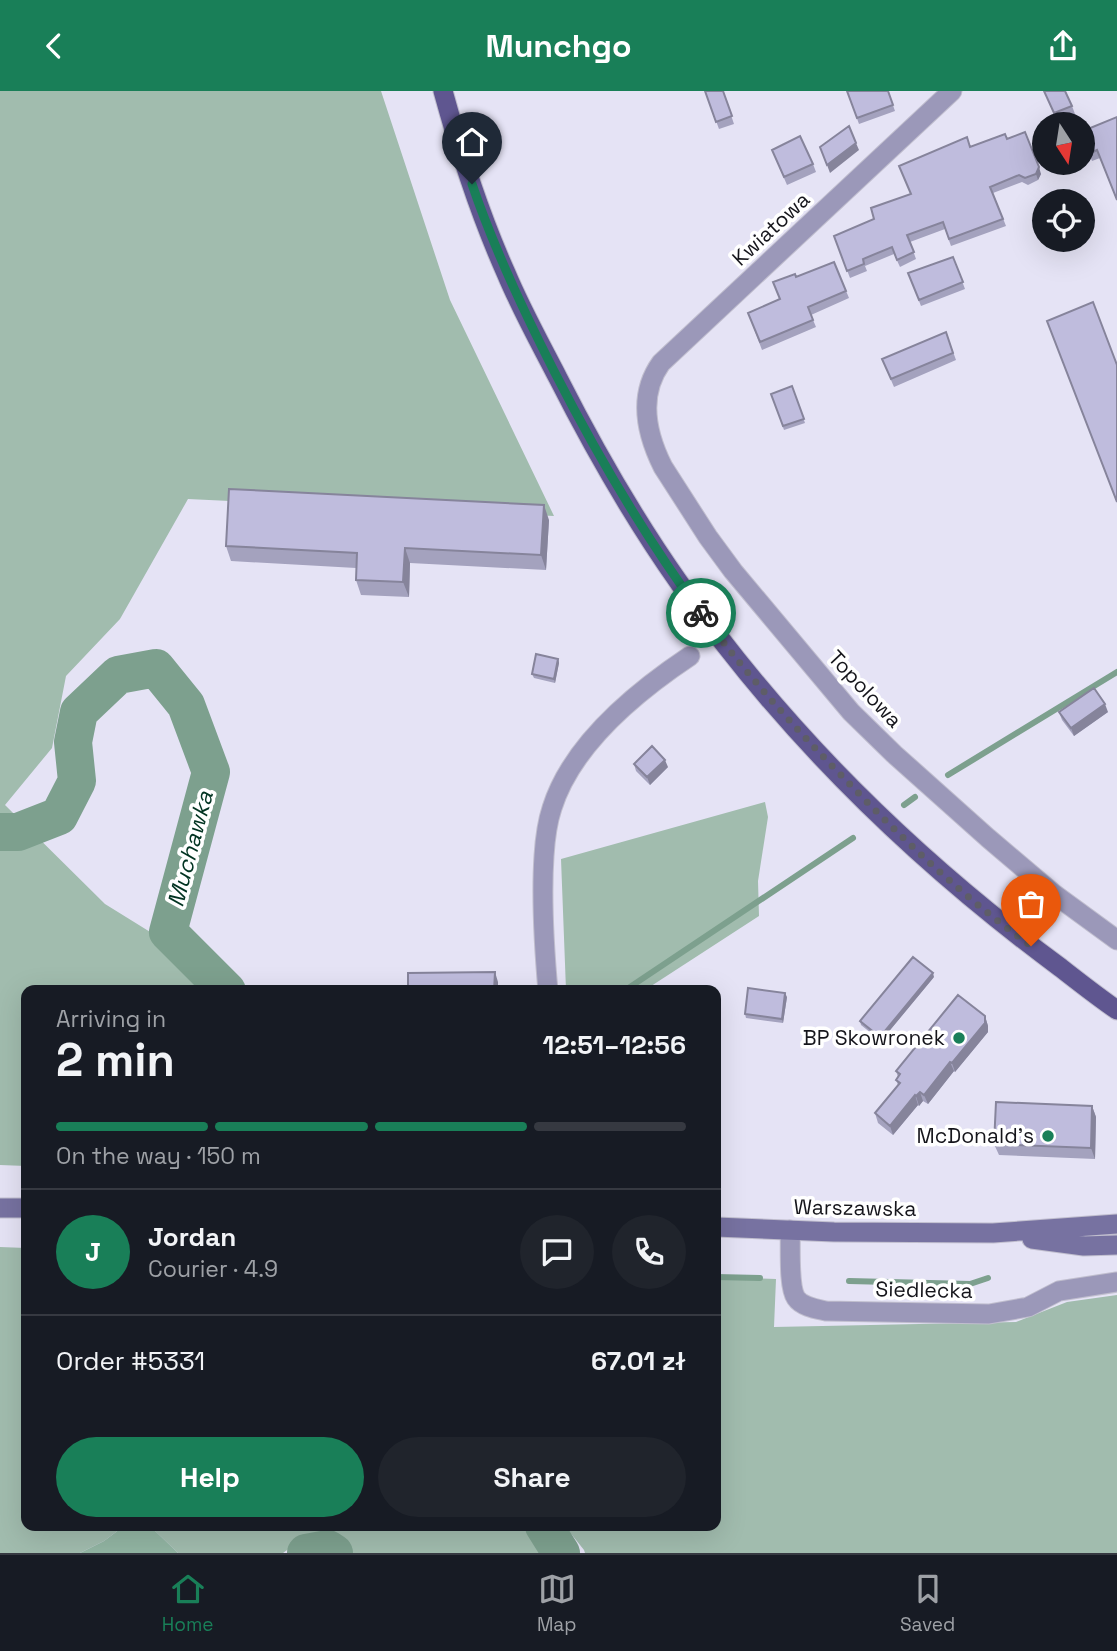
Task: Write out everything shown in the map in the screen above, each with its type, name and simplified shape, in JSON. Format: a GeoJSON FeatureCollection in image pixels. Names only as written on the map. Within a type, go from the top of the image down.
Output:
{"type":"FeatureCollection","features":[{"type":"Feature","properties":{"kind":"main road"},"geometry":{"type":"LineString","coordinates":[[443,91],[482,216],[512,286],[604,464],[687,594],[724,643],[804,738],[906,842],[1010,931],[1116,1010]]}},
{"type":"Feature","properties":{"kind":"main road"},"geometry":{"type":"LineString","coordinates":[[0,1207],[21,1208]]}},
{"type":"Feature","properties":{"kind":"main road","name":"Warszawska"},"geometry":{"type":"LineString","coordinates":[[721,1227],[993,1233],[1117,1224]]}},
{"type":"Feature","properties":{"kind":"main road","name":"Warszawska"},"geometry":{"type":"LineString","coordinates":[[993,1233],[1084,1246],[1117,1245]]}},
{"type":"Feature","properties":{"kind":"street","name":"Kwiatowa"},"geometry":{"type":"LineString","coordinates":[[647,414],[648,390],[661,363],[952,91]]}},
{"type":"Feature","properties":{"kind":"street","name":"Topolowa"},"geometry":{"type":"LineString","coordinates":[[647,414],[657,455],[708,537],[733,571],[851,712],[997,846],[1074,910],[1117,940]]}},
{"type":"Feature","properties":{"kind":"street"},"geometry":{"type":"LineString","coordinates":[[548,985],[542,885],[549,820],[561,784],[590,742],[630,701],[665,672],[690,656]]}},
{"type":"Feature","properties":{"kind":"street","name":"Siedlecka"},"geometry":{"type":"LineString","coordinates":[[790,1230],[791,1279],[796,1298],[807,1306],[826,1311],[989,1314],[1028,1307],[1059,1291],[1117,1282]]}},
{"type":"Feature","properties":{"kind":"green space"},"geometry":{"type":"Polygon","coordinates":[[[0,91],[381,91],[450,300],[554,516],[188,499],[120,619],[66,676],[52,748],[5,805],[105,904],[197,961],[215,985],[21,985],[21,1166],[0,1165],[0,91]]]}},
{"type":"Feature","properties":{"kind":"green space"},"geometry":{"type":"Polygon","coordinates":[[[765,802],[768,817],[758,881],[759,916],[653,985],[566,985],[561,859],[765,802]]]}},
{"type":"Feature","properties":{"kind":"green space"},"geometry":{"type":"Polygon","coordinates":[[[0,1247],[21,1248],[21,1531],[117,1531],[80,1553],[0,1553],[0,1247]]]}},
{"type":"Feature","properties":{"kind":"green space"},"geometry":{"type":"Polygon","coordinates":[[[721,1277],[776,1279],[774,1327],[1016,1322],[1067,1302],[1117,1295],[1117,1553],[585,1553],[569,1531],[721,1531],[721,1277]]]}},
{"type":"Feature","properties":{"kind":"green space"},"geometry":{"type":"Polygon","coordinates":[[[117,1531],[155,1531],[178,1553],[80,1553],[117,1531]]]}},
{"type":"Feature","properties":{"kind":"green space"},"geometry":{"type":"Polygon","coordinates":[[[155,1531],[536,1531],[541,1553],[350,1553],[336,1543],[298,1542],[283,1553],[178,1553],[155,1531]]]}},
{"type":"Feature","properties":{"kind":"building"},"geometry":{"type":"Polygon","coordinates":[[[705,91],[723,91],[732,116],[716,122],[705,91]]]}},
{"type":"Feature","properties":{"kind":"building"},"geometry":{"type":"Polygon","coordinates":[[[847,91],[888,91],[893,105],[857,118],[847,91]]]}},
{"type":"Feature","properties":{"kind":"building"},"geometry":{"type":"Polygon","coordinates":[[[1044,91],[1065,91],[1072,106],[1054,112],[1044,91]]]}},
{"type":"Feature","properties":{"kind":"building"},"geometry":{"type":"Polygon","coordinates":[[[1117,117],[1117,200],[1096,150],[1096,126],[1117,117]]]}},
{"type":"Feature","properties":{"kind":"building"},"geometry":{"type":"Polygon","coordinates":[[[849,126],[856,143],[827,165],[820,147],[849,126]]]}},
{"type":"Feature","properties":{"kind":"building"},"geometry":{"type":"Polygon","coordinates":[[[1025,132],[1032,150],[1033,175],[1025,178],[1019,175],[990,187],[1003,219],[949,239],[943,222],[907,235],[914,252],[897,260],[892,247],[863,259],[864,264],[847,271],[834,236],[874,219],[871,208],[911,194],[899,166],[967,137],[970,147],[1005,134],[1007,139],[1025,132]]]}},
{"type":"Feature","properties":{"kind":"building"},"geometry":{"type":"Polygon","coordinates":[[[800,136],[813,164],[784,177],[772,150],[800,136]]]}},
{"type":"Feature","properties":{"kind":"building"},"geometry":{"type":"Polygon","coordinates":[[[953,257],[963,282],[919,300],[908,273],[953,257]]]}},
{"type":"Feature","properties":{"kind":"building"},"geometry":{"type":"Polygon","coordinates":[[[834,262],[846,291],[808,307],[813,320],[760,342],[748,313],[780,299],[773,282],[795,274],[796,277],[834,262]]]}},
{"type":"Feature","properties":{"kind":"building"},"geometry":{"type":"Polygon","coordinates":[[[1093,302],[1117,365],[1117,502],[1047,321],[1093,302]]]}},
{"type":"Feature","properties":{"kind":"building"},"geometry":{"type":"Polygon","coordinates":[[[946,332],[953,353],[891,379],[882,359],[946,332]]]}},
{"type":"Feature","properties":{"kind":"building"},"geometry":{"type":"Polygon","coordinates":[[[792,386],[804,419],[783,426],[771,394],[792,386]]]}},
{"type":"Feature","properties":{"kind":"building"},"geometry":{"type":"Polygon","coordinates":[[[229,489],[544,505],[541,555],[405,548],[403,582],[356,580],[357,553],[226,546],[229,489]]]}},
{"type":"Feature","properties":{"kind":"building"},"geometry":{"type":"Polygon","coordinates":[[[536,654],[558,659],[554,679],[532,674],[536,654]]]}},
{"type":"Feature","properties":{"kind":"building"},"geometry":{"type":"Polygon","coordinates":[[[1094,688],[1105,704],[1071,728],[1059,712],[1094,688]]]}},
{"type":"Feature","properties":{"kind":"building"},"geometry":{"type":"Polygon","coordinates":[[[652,746],[665,760],[647,777],[634,764],[652,746]]]}},
{"type":"Feature","properties":{"kind":"building"},"geometry":{"type":"Polygon","coordinates":[[[913,957],[933,973],[880,1037],[860,1021],[913,957]]]}},
{"type":"Feature","properties":{"kind":"building"},"geometry":{"type":"Polygon","coordinates":[[[495,972],[494,985],[408,985],[408,973],[495,972]]]}},
{"type":"Feature","properties":{"kind":"building"},"geometry":{"type":"Polygon","coordinates":[[[748,988],[785,993],[782,1019],[745,1014],[748,988]]]}},
{"type":"Feature","properties":{"kind":"building"},"geometry":{"type":"Polygon","coordinates":[[[958,995],[985,1016],[985,1023],[924,1095],[920,1092],[915,1095],[890,1126],[875,1113],[900,1083],[896,1080],[900,1074],[896,1071],[958,995]]]}},
{"type":"Feature","properties":{"kind":"building","name":"McDonald's"},"geometry":{"type":"Polygon","coordinates":[[[996,1102],[1092,1106],[1091,1148],[994,1144],[996,1102]]]}},
{"type":"Feature","properties":{"kind":"waterway","name":"Muchawka"},"geometry":{"type":"LineString","coordinates":[[0,832],[18,832],[59,816],[77,781],[73,742],[79,712],[118,675],[156,668],[186,705],[211,772],[168,932],[221,985]]}},
{"type":"Feature","properties":{"kind":"waterway"},"geometry":{"type":"LineString","coordinates":[[948,775],[1117,672]]}},
{"type":"Feature","properties":{"kind":"waterway"},"geometry":{"type":"LineString","coordinates":[[904,805],[915,797]]}},
{"type":"Feature","properties":{"kind":"waterway"},"geometry":{"type":"LineString","coordinates":[[633,985],[853,838]]}},
{"type":"Feature","properties":{"kind":"waterway"},"geometry":{"type":"LineString","coordinates":[[721,1277],[760,1278]]}},
{"type":"Feature","properties":{"kind":"waterway"},"geometry":{"type":"LineString","coordinates":[[849,1281],[970,1284],[988,1278]]}},
{"type":"Feature","properties":{"kind":"waterway","name":"Muchawka"},"geometry":{"type":"LineString","coordinates":[[547,1531],[561,1553]]}},
{"type":"Feature","properties":{"kind":"waterway","name":"Muchawka"},"geometry":{"type":"LineString","coordinates":[[306,1553],[328,1549],[334,1553]]}},
{"type":"Feature","properties":{"kind":"way so far"},"geometry":{"type":"LineString","coordinates":[[701,613],[804,738],[860,796],[906,842],[973,901],[1031,946]]}},
{"type":"Feature","properties":{"kind":"place","name":"BP Skowronek"},"geometry":{"type":"Point","coordinates":[959,1038]}},
{"type":"Feature","properties":{"kind":"place","name":"McDonald's"},"geometry":{"type":"Point","coordinates":[1048,1136]}},
{"type":"Feature","properties":{"kind":"route"},"geometry":{"type":"LineString","coordinates":[[472,184],[506,274],[572,406],[642,527],[701,613]]}}]}
